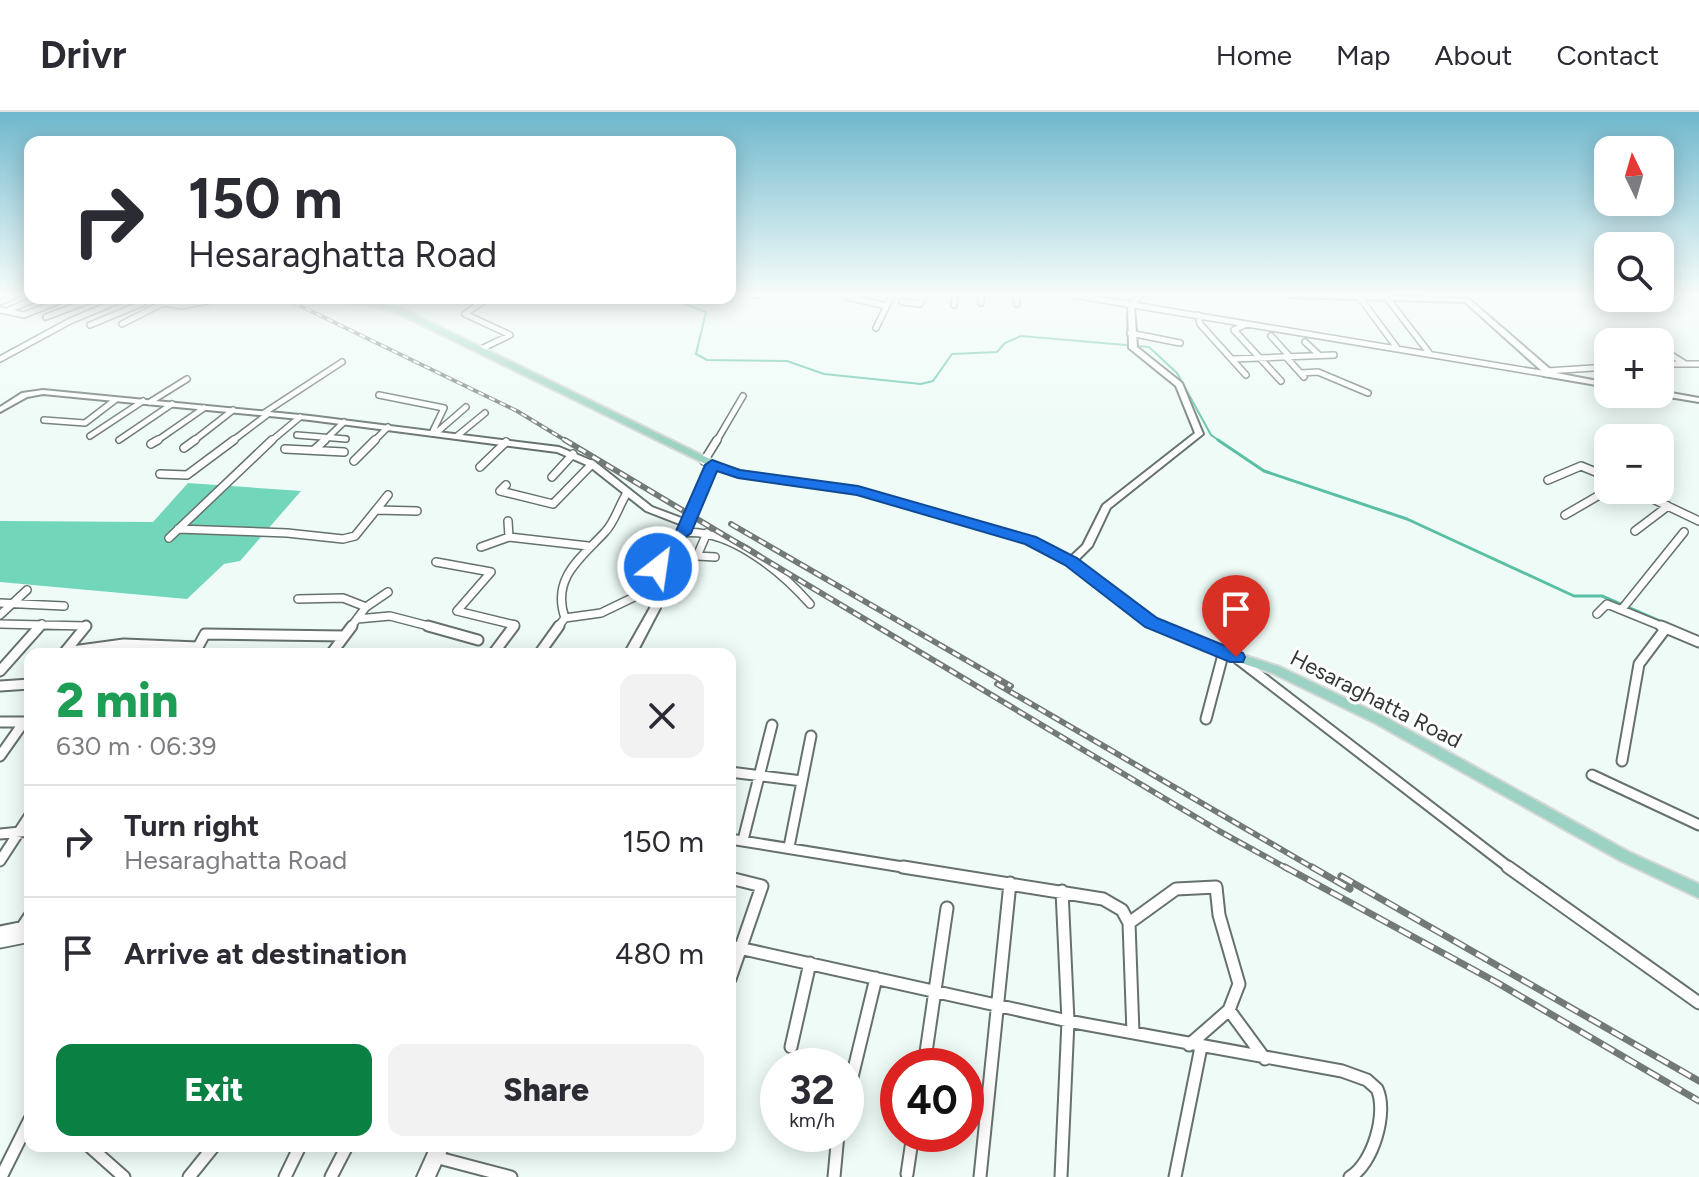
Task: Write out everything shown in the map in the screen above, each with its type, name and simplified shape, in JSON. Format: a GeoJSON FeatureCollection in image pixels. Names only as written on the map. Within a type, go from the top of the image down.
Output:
{"type":"FeatureCollection","features":[{"type":"Feature","properties":{"kind":"main road","name":"Hesaraghatta Road"},"geometry":{"type":"LineString","coordinates":[[472,345],[708,463],[738,474],[858,491],[1030,540],[1071,561],[1151,623],[1276,670],[1380,720],[1624,856],[1699,891]]}},
{"type":"Feature","properties":{"kind":"street"},"geometry":{"type":"LineString","coordinates":[[0,359],[29,345]]}},
{"type":"Feature","properties":{"kind":"street"},"geometry":{"type":"LineString","coordinates":[[481,349],[490,345]]}},
{"type":"Feature","properties":{"kind":"street"},"geometry":{"type":"LineString","coordinates":[[1071,561],[1087,546],[1106,507],[1199,434],[1179,385],[1131,345]]}},
{"type":"Feature","properties":{"kind":"street"},"geometry":{"type":"LineString","coordinates":[[1219,345],[1246,375]]}},
{"type":"Feature","properties":{"kind":"street"},"geometry":{"type":"LineString","coordinates":[[1248,345],[1281,381]]}},
{"type":"Feature","properties":{"kind":"street"},"geometry":{"type":"LineString","coordinates":[[1278,345],[1302,375],[1318,372],[1368,393]]}},
{"type":"Feature","properties":{"kind":"street"},"geometry":{"type":"LineString","coordinates":[[1308,345],[1319,355]]}},
{"type":"Feature","properties":{"kind":"street"},"geometry":{"type":"LineString","coordinates":[[1371,345],[1594,382]]}},
{"type":"Feature","properties":{"kind":"street"},"geometry":{"type":"LineString","coordinates":[[1394,345],[1397,349]]}},
{"type":"Feature","properties":{"kind":"street"},"geometry":{"type":"LineString","coordinates":[[1423,345],[1431,355]]}},
{"type":"Feature","properties":{"kind":"street"},"geometry":{"type":"LineString","coordinates":[[1516,345],[1547,373],[1594,368]]}},
{"type":"Feature","properties":{"kind":"street"},"geometry":{"type":"LineString","coordinates":[[1232,359],[1334,355]]}},
{"type":"Feature","properties":{"kind":"street"},"geometry":{"type":"LineString","coordinates":[[1674,357],[1685,364]]}},
{"type":"Feature","properties":{"kind":"street"},"geometry":{"type":"LineString","coordinates":[[160,474],[187,475],[266,414],[342,362]]}},
{"type":"Feature","properties":{"kind":"street"},"geometry":{"type":"LineString","coordinates":[[1674,364],[1699,364]]}},
{"type":"Feature","properties":{"kind":"street"},"geometry":{"type":"LineString","coordinates":[[90,436],[187,379]]}},
{"type":"Feature","properties":{"kind":"street"},"geometry":{"type":"LineString","coordinates":[[0,410],[25,395],[37,392],[388,427],[573,454],[592,464],[649,509],[686,529],[725,539],[800,591],[810,604]]}},
{"type":"Feature","properties":{"kind":"street"},"geometry":{"type":"LineString","coordinates":[[379,395],[444,408],[434,433]]}},
{"type":"Feature","properties":{"kind":"street"},"geometry":{"type":"LineString","coordinates":[[633,648],[655,608],[660,549],[686,529],[708,463],[743,396]]}},
{"type":"Feature","properties":{"kind":"street"},"geometry":{"type":"LineString","coordinates":[[1674,396],[1699,400]]}},
{"type":"Feature","properties":{"kind":"street"},"geometry":{"type":"LineString","coordinates":[[44,420],[85,423],[115,400]]}},
{"type":"Feature","properties":{"kind":"street"},"geometry":{"type":"LineString","coordinates":[[119,440],[172,404]]}},
{"type":"Feature","properties":{"kind":"street"},"geometry":{"type":"LineString","coordinates":[[434,433],[466,407]]}},
{"type":"Feature","properties":{"kind":"street"},"geometry":{"type":"LineString","coordinates":[[151,444],[204,408]]}},
{"type":"Feature","properties":{"kind":"street"},"geometry":{"type":"LineString","coordinates":[[184,448],[233,410]]}},
{"type":"Feature","properties":{"kind":"street"},"geometry":{"type":"LineString","coordinates":[[457,436],[485,413]]}},
{"type":"Feature","properties":{"kind":"street"},"geometry":{"type":"LineString","coordinates":[[169,538],[252,456],[300,417]]}},
{"type":"Feature","properties":{"kind":"street"},"geometry":{"type":"LineString","coordinates":[[314,450],[344,422]]}},
{"type":"Feature","properties":{"kind":"street"},"geometry":{"type":"LineString","coordinates":[[354,461],[388,427]]}},
{"type":"Feature","properties":{"kind":"street"},"geometry":{"type":"LineString","coordinates":[[297,435],[346,439]]}},
{"type":"Feature","properties":{"kind":"street"},"geometry":{"type":"LineString","coordinates":[[480,467],[506,442]]}},
{"type":"Feature","properties":{"kind":"street"},"geometry":{"type":"LineString","coordinates":[[285,449],[344,452]]}},
{"type":"Feature","properties":{"kind":"street"},"geometry":{"type":"LineString","coordinates":[[552,477],[573,454]]}},
{"type":"Feature","properties":{"kind":"street"},"geometry":{"type":"LineString","coordinates":[[506,485],[500,491],[553,504],[592,464]]}},
{"type":"Feature","properties":{"kind":"street"},"geometry":{"type":"LineString","coordinates":[[1548,480],[1581,466],[1594,471]]}},
{"type":"Feature","properties":{"kind":"street"},"geometry":{"type":"LineString","coordinates":[[565,618],[560,607],[562,585],[574,560],[609,527],[611,518],[627,493]]}},
{"type":"Feature","properties":{"kind":"street"},"geometry":{"type":"LineString","coordinates":[[178,529],[287,533],[343,539],[355,536],[388,495]]}},
{"type":"Feature","properties":{"kind":"street"},"geometry":{"type":"LineString","coordinates":[[1565,515],[1594,498]]}},
{"type":"Feature","properties":{"kind":"street"},"geometry":{"type":"LineString","coordinates":[[1664,504],[1699,521]]}},
{"type":"Feature","properties":{"kind":"street"},"geometry":{"type":"LineString","coordinates":[[1635,531],[1668,506]]}},
{"type":"Feature","properties":{"kind":"street"},"geometry":{"type":"LineString","coordinates":[[376,510],[417,511]]}},
{"type":"Feature","properties":{"kind":"street"},"geometry":{"type":"LineString","coordinates":[[508,521],[509,537]]}},
{"type":"Feature","properties":{"kind":"street"},"geometry":{"type":"LineString","coordinates":[[1624,607],[1684,532]]}},
{"type":"Feature","properties":{"kind":"street"},"geometry":{"type":"LineString","coordinates":[[707,533],[697,556],[715,557]]}},
{"type":"Feature","properties":{"kind":"street"},"geometry":{"type":"LineString","coordinates":[[481,547],[509,537],[588,546]]}},
{"type":"Feature","properties":{"kind":"street"},"geometry":{"type":"LineString","coordinates":[[436,562],[491,572],[457,611],[515,625],[498,648]]}},
{"type":"Feature","properties":{"kind":"street"},"geometry":{"type":"LineString","coordinates":[[543,648],[565,618],[601,613],[657,586]]}},
{"type":"Feature","properties":{"kind":"street"},"geometry":{"type":"LineString","coordinates":[[0,615],[27,590]]}},
{"type":"Feature","properties":{"kind":"street"},"geometry":{"type":"LineString","coordinates":[[335,648],[366,607],[388,592]]}},
{"type":"Feature","properties":{"kind":"street"},"geometry":{"type":"LineString","coordinates":[[298,599],[348,600],[366,607]]}},
{"type":"Feature","properties":{"kind":"street"},"geometry":{"type":"LineString","coordinates":[[0,603],[64,606]]}},
{"type":"Feature","properties":{"kind":"street"},"geometry":{"type":"LineString","coordinates":[[1597,614],[1607,604],[1624,607],[1699,642]]}},
{"type":"Feature","properties":{"kind":"street"},"geometry":{"type":"LineString","coordinates":[[357,619],[390,616],[478,640]]}},
{"type":"Feature","properties":{"kind":"street"},"geometry":{"type":"LineString","coordinates":[[0,624],[86,626],[68,648]]}},
{"type":"Feature","properties":{"kind":"street"},"geometry":{"type":"LineString","coordinates":[[0,671],[42,624]]}},
{"type":"Feature","properties":{"kind":"street"},"geometry":{"type":"LineString","coordinates":[[1622,761],[1639,664],[1666,628]]}},
{"type":"Feature","properties":{"kind":"street"},"geometry":{"type":"LineString","coordinates":[[197,648],[205,634],[344,636]]}},
{"type":"Feature","properties":{"kind":"street"},"geometry":{"type":"LineString","coordinates":[[97,648],[124,644],[172,648]]}},
{"type":"Feature","properties":{"kind":"street"},"geometry":{"type":"LineString","coordinates":[[1206,719],[1224,651]]}},
{"type":"Feature","properties":{"kind":"street"},"geometry":{"type":"LineString","coordinates":[[1236,657],[1533,886],[1699,1003]]}},
{"type":"Feature","properties":{"kind":"street"},"geometry":{"type":"LineString","coordinates":[[0,686],[24,684]]}},
{"type":"Feature","properties":{"kind":"street"},"geometry":{"type":"LineString","coordinates":[[0,722],[24,722]]}},
{"type":"Feature","properties":{"kind":"street"},"geometry":{"type":"LineString","coordinates":[[743,840],[772,725]]}},
{"type":"Feature","properties":{"kind":"street"},"geometry":{"type":"LineString","coordinates":[[0,756],[24,726]]}},
{"type":"Feature","properties":{"kind":"street"},"geometry":{"type":"LineString","coordinates":[[789,847],[811,736]]}},
{"type":"Feature","properties":{"kind":"street"},"geometry":{"type":"LineString","coordinates":[[736,773],[802,781]]}},
{"type":"Feature","properties":{"kind":"street"},"geometry":{"type":"LineString","coordinates":[[1592,775],[1699,825]]}},
{"type":"Feature","properties":{"kind":"street"},"geometry":{"type":"LineString","coordinates":[[0,834],[24,832]]}},
{"type":"Feature","properties":{"kind":"street"},"geometry":{"type":"LineString","coordinates":[[0,861],[24,832]]}},
{"type":"Feature","properties":{"kind":"street"},"geometry":{"type":"LineString","coordinates":[[736,839],[1103,899],[1122,910],[1129,923],[1133,1033]]}},
{"type":"Feature","properties":{"kind":"street"},"geometry":{"type":"LineString","coordinates":[[736,880],[762,886],[736,945]]}},
{"type":"Feature","properties":{"kind":"street"},"geometry":{"type":"LineString","coordinates":[[980,1177],[1010,883]]}},
{"type":"Feature","properties":{"kind":"street"},"geometry":{"type":"LineString","coordinates":[[1129,923],[1176,889],[1216,887],[1219,915],[1239,984],[1229,1010],[1195,1046],[1175,1177]]}},
{"type":"Feature","properties":{"kind":"street"},"geometry":{"type":"LineString","coordinates":[[1061,1177],[1068,1021],[1062,891]]}},
{"type":"Feature","properties":{"kind":"street"},"geometry":{"type":"LineString","coordinates":[[927,1048],[947,908]]}},
{"type":"Feature","properties":{"kind":"street"},"geometry":{"type":"LineString","coordinates":[[0,932],[24,930]]}},
{"type":"Feature","properties":{"kind":"street"},"geometry":{"type":"LineString","coordinates":[[0,942],[24,931]]}},
{"type":"Feature","properties":{"kind":"street"},"geometry":{"type":"LineString","coordinates":[[736,947],[1068,1021],[1342,1071],[1373,1085],[1384,1110],[1382,1123],[1357,1173],[1350,1177]]}},
{"type":"Feature","properties":{"kind":"street"},"geometry":{"type":"LineString","coordinates":[[791,1047],[810,963]]}},
{"type":"Feature","properties":{"kind":"street"},"geometry":{"type":"LineString","coordinates":[[859,1048],[876,978]]}},
{"type":"Feature","properties":{"kind":"street"},"geometry":{"type":"LineString","coordinates":[[1229,1010],[1265,1059]]}},
{"type":"Feature","properties":{"kind":"street"},"geometry":{"type":"LineString","coordinates":[[1,1177],[24,1131]]}},
{"type":"Feature","properties":{"kind":"street"},"geometry":{"type":"LineString","coordinates":[[96,1152],[124,1177]]}},
{"type":"Feature","properties":{"kind":"street"},"geometry":{"type":"LineString","coordinates":[[189,1177],[197,1164],[211,1152]]}},
{"type":"Feature","properties":{"kind":"street"},"geometry":{"type":"LineString","coordinates":[[285,1177],[297,1152]]}},
{"type":"Feature","properties":{"kind":"street"},"geometry":{"type":"LineString","coordinates":[[331,1177],[344,1152]]}},
{"type":"Feature","properties":{"kind":"street"},"geometry":{"type":"LineString","coordinates":[[426,1177],[437,1152]]}},
{"type":"Feature","properties":{"kind":"street"},"geometry":{"type":"LineString","coordinates":[[440,1152],[511,1177]]}},
{"type":"Feature","properties":{"kind":"street"},"geometry":{"type":"LineString","coordinates":[[834,1177],[836,1152]]}},
{"type":"Feature","properties":{"kind":"street"},"geometry":{"type":"LineString","coordinates":[[907,1174],[910,1152]]}},
{"type":"Feature","properties":{"kind":"green space"},"geometry":{"type":"Polygon","coordinates":[[[188,483],[301,491],[240,561],[224,564],[187,599],[0,582],[0,521],[153,522],[188,483]]]}},
{"type":"Feature","properties":{"kind":"waterway"},"geometry":{"type":"LineString","coordinates":[[698,345],[696,354],[707,360],[787,361],[824,374],[921,384],[933,381],[952,354],[997,352],[1003,345]]}},
{"type":"Feature","properties":{"kind":"waterway"},"geometry":{"type":"LineString","coordinates":[[1122,345],[1149,347],[1177,373],[1211,435],[1221,442]]}},
{"type":"Feature","properties":{"kind":"waterway"},"geometry":{"type":"LineString","coordinates":[[1218,440],[1264,471],[1407,519],[1574,596],[1602,596],[1662,622]]}},
{"type":"Feature","properties":{"kind":"railway"},"geometry":{"type":"LineString","coordinates":[[380,345],[517,411],[568,442]]}},
{"type":"Feature","properties":{"kind":"railway"},"geometry":{"type":"LineString","coordinates":[[565,440],[1219,831],[1288,869]]}},
{"type":"Feature","properties":{"kind":"railway"},"geometry":{"type":"LineString","coordinates":[[731,524],[1011,686]]}},
{"type":"Feature","properties":{"kind":"railway"},"geometry":{"type":"LineString","coordinates":[[997,684],[1315,869]]}},
{"type":"Feature","properties":{"kind":"railway"},"geometry":{"type":"LineString","coordinates":[[1285,867],[1496,982],[1699,1101]]}},
{"type":"Feature","properties":{"kind":"railway"},"geometry":{"type":"LineString","coordinates":[[1312,867],[1350,889]]}},
{"type":"Feature","properties":{"kind":"railway"},"geometry":{"type":"LineString","coordinates":[[1341,876],[1699,1081]]}},
{"type":"Feature","properties":{"kind":"route"},"geometry":{"type":"LineString","coordinates":[[658,567],[660,549],[683,533],[712,465],[738,474],[858,491],[1030,540],[1071,561],[1151,623],[1236,657]]}}]}
